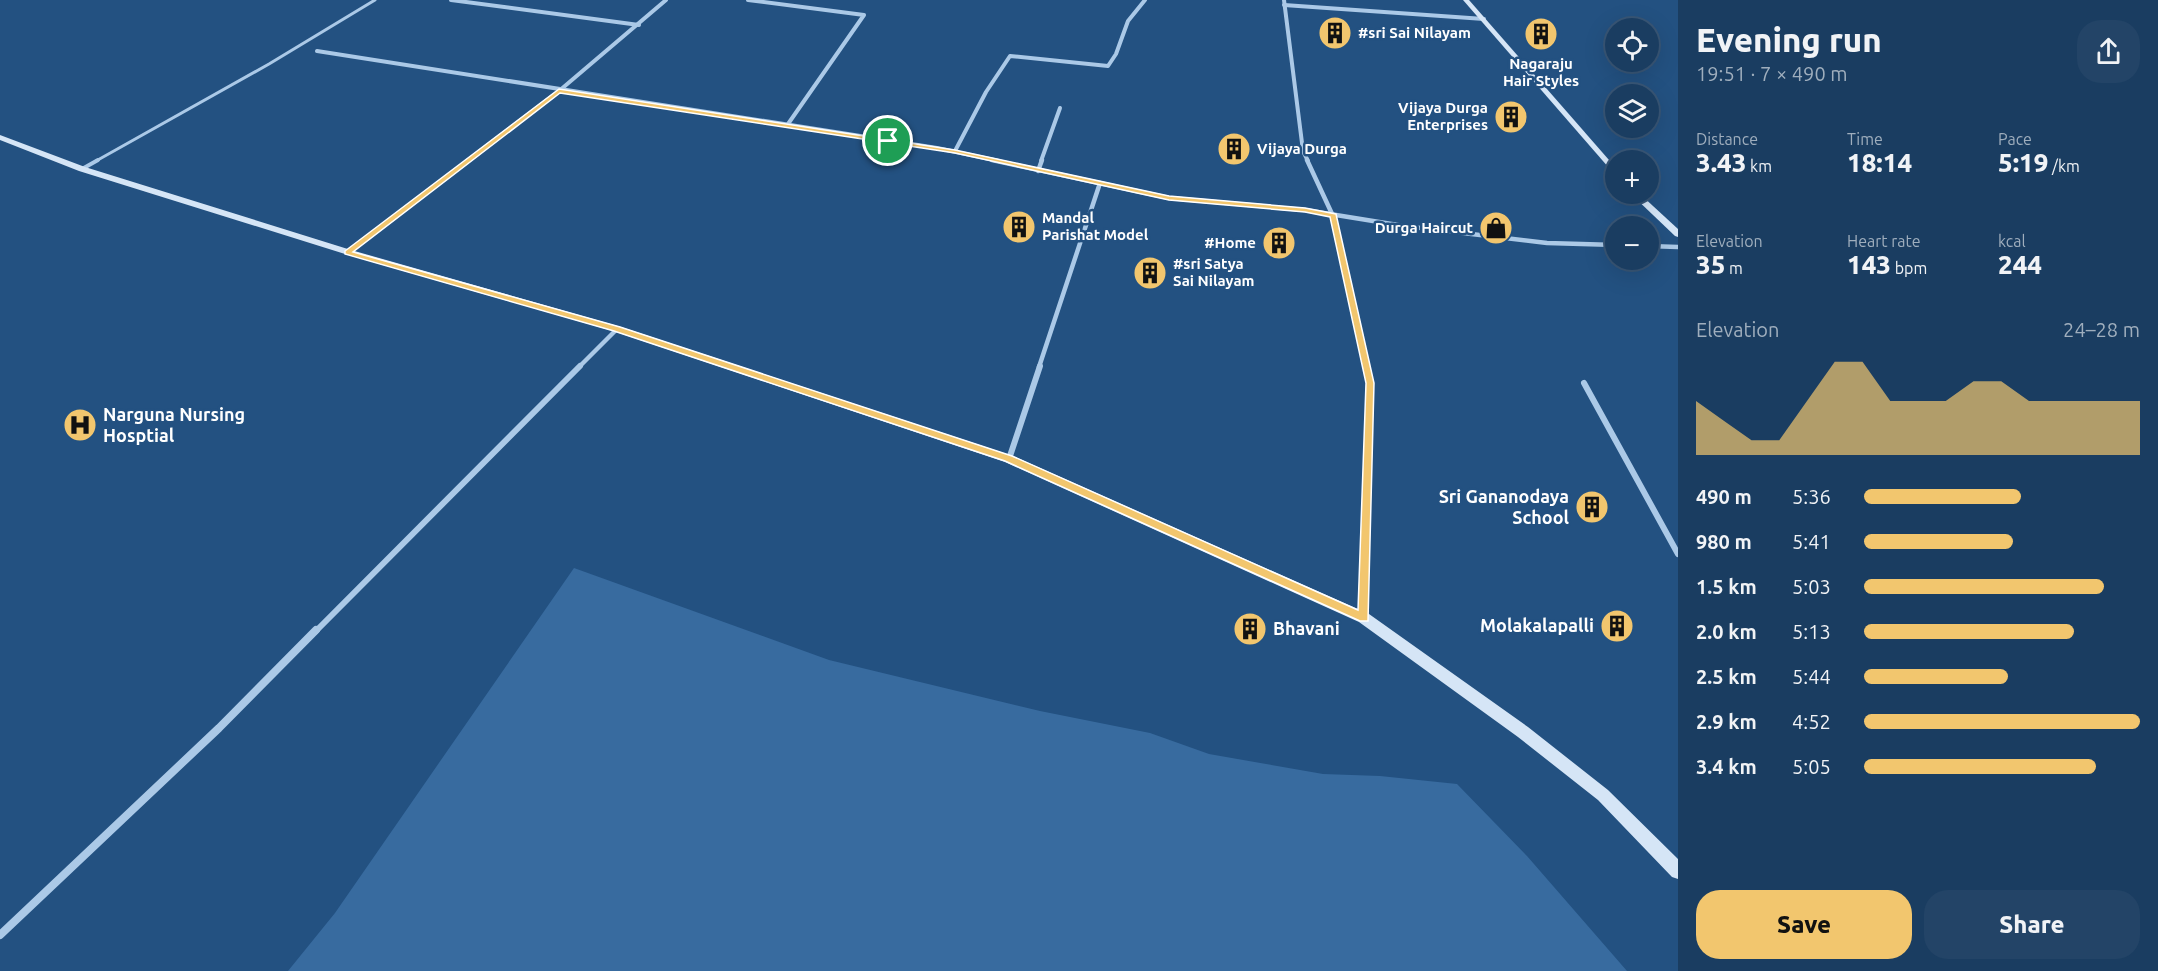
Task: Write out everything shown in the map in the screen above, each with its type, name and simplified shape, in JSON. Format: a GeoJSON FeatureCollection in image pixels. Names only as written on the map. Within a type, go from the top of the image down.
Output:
{"type":"FeatureCollection","features":[{"type":"Feature","properties":{"kind":"street"},"geometry":{"type":"LineString","coordinates":[[452,0],[639,25]]}},
{"type":"Feature","properties":{"kind":"street"},"geometry":{"type":"LineString","coordinates":[[348,252],[559,91],[666,0]]}},
{"type":"Feature","properties":{"kind":"street"},"geometry":{"type":"LineString","coordinates":[[748,0],[864,15],[788,124]]}},
{"type":"Feature","properties":{"kind":"street"},"geometry":{"type":"LineString","coordinates":[[955,152],[986,92],[1011,56],[1108,66],[1116,54],[1128,21],[1145,0]]}},
{"type":"Feature","properties":{"kind":"street"},"geometry":{"type":"LineString","coordinates":[[1466,0],[1605,161]]}},
{"type":"Feature","properties":{"kind":"street"},"geometry":{"type":"LineString","coordinates":[[1364,618],[1370,383],[1333,216],[1303,151],[1284,3],[1484,19]]}},
{"type":"Feature","properties":{"kind":"street"},"geometry":{"type":"LineString","coordinates":[[317,51],[955,152],[1169,198],[1305,210],[1333,216],[1546,243],[1605,245]]}},
{"type":"Feature","properties":{"kind":"street"},"geometry":{"type":"LineString","coordinates":[[1038,171],[1060,108]]}},
{"type":"Feature","properties":{"kind":"street"},"geometry":{"type":"LineString","coordinates":[[0,137],[82,169],[348,252],[617,329],[1009,459],[1364,618],[1523,732],[1604,795],[1678,871]]}},
{"type":"Feature","properties":{"kind":"street"},"geometry":{"type":"LineString","coordinates":[[1009,459],[1100,183]]}},
{"type":"Feature","properties":{"kind":"street"},"geometry":{"type":"LineString","coordinates":[[1646,204],[1678,234]]}},
{"type":"Feature","properties":{"kind":"street"},"geometry":{"type":"LineString","coordinates":[[1659,246],[1678,247]]}},
{"type":"Feature","properties":{"kind":"street"},"geometry":{"type":"LineString","coordinates":[[0,935],[219,728],[617,329]]}},
{"type":"Feature","properties":{"kind":"street"},"geometry":{"type":"LineString","coordinates":[[1584,383],[1678,554]]}},
{"type":"Feature","properties":{"kind":"lane"},"geometry":{"type":"LineString","coordinates":[[82,169],[269,64],[375,0]]}},
{"type":"Feature","properties":{"kind":"shaded area"},"geometry":{"type":"Polygon","coordinates":[[[574,568],[829,660],[1040,711],[1150,733],[1209,754],[1323,774],[1380,776],[1457,784],[1527,856],[1627,971],[288,971],[335,913],[574,568]]]}},
{"type":"Feature","properties":{"kind":"place","name":"#sri Sai Nilayam"},"geometry":{"type":"Point","coordinates":[1335,33]}},
{"type":"Feature","properties":{"kind":"place","name":"Nagaraju Hair Styles"},"geometry":{"type":"Point","coordinates":[1541,34]}},
{"type":"Feature","properties":{"kind":"place","name":"Vijaya Durga Enterprises"},"geometry":{"type":"Point","coordinates":[1511,117]}},
{"type":"Feature","properties":{"kind":"place","name":"Vijaya Durga"},"geometry":{"type":"Point","coordinates":[1234,149]}},
{"type":"Feature","properties":{"kind":"place","name":"Mandal Parishat Model"},"geometry":{"type":"Point","coordinates":[1019,227]}},
{"type":"Feature","properties":{"kind":"place","name":"Durga Haircut"},"geometry":{"type":"Point","coordinates":[1496,228]}},
{"type":"Feature","properties":{"kind":"place","name":"#Home"},"geometry":{"type":"Point","coordinates":[1279,243]}},
{"type":"Feature","properties":{"kind":"place","name":"#sri Satya Sai Nilayam"},"geometry":{"type":"Point","coordinates":[1150,273]}},
{"type":"Feature","properties":{"kind":"place","name":"Narguna Nursing Hosptial"},"geometry":{"type":"Point","coordinates":[80,425]}},
{"type":"Feature","properties":{"kind":"place","name":"Sri Gananodaya School"},"geometry":{"type":"Point","coordinates":[1592,507]}},
{"type":"Feature","properties":{"kind":"place","name":"Molakalapalli"},"geometry":{"type":"Point","coordinates":[1617,626]}},
{"type":"Feature","properties":{"kind":"place","name":"Bhavani"},"geometry":{"type":"Point","coordinates":[1250,629]}},
{"type":"Feature","properties":{"kind":"route"},"geometry":{"type":"LineString","coordinates":[[559,91],[888,141],[955,152],[1137,193],[1305,210],[1333,216],[1370,383],[1364,618],[1009,459],[617,329],[348,252],[559,91]]}}]}
